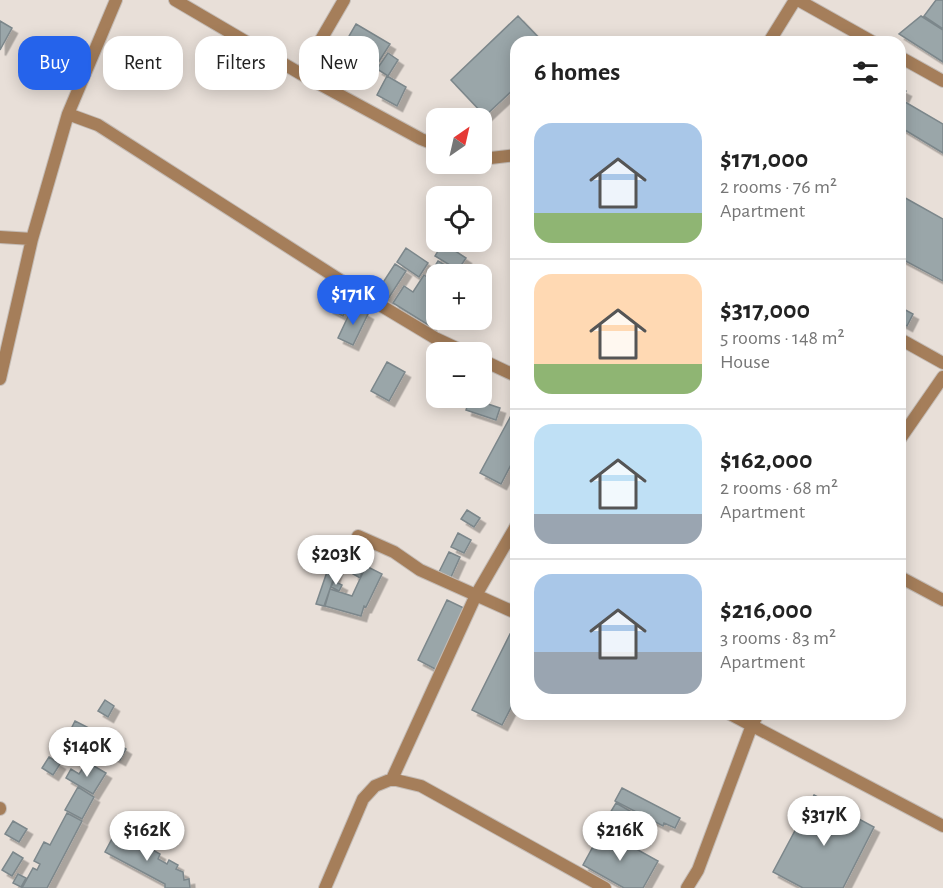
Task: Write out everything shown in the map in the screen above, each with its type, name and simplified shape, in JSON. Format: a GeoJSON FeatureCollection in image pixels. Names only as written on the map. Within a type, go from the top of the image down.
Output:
{"type":"FeatureCollection","features":[{"type":"Feature","properties":{"kind":"street"},"geometry":{"type":"LineString","coordinates":[[0,379],[32,239],[68,114],[116,0]]}},
{"type":"Feature","properties":{"kind":"street"},"geometry":{"type":"LineString","coordinates":[[174,0],[299,73]]}},
{"type":"Feature","properties":{"kind":"street"},"geometry":{"type":"LineString","coordinates":[[323,36],[344,0]]}},
{"type":"Feature","properties":{"kind":"street"},"geometry":{"type":"LineString","coordinates":[[773,36],[796,0],[862,36]]}},
{"type":"Feature","properties":{"kind":"street"},"geometry":{"type":"LineString","coordinates":[[906,60],[943,81]]}},
{"type":"Feature","properties":{"kind":"street"},"geometry":{"type":"LineString","coordinates":[[331,90],[426,141]]}},
{"type":"Feature","properties":{"kind":"street"},"geometry":{"type":"LineString","coordinates":[[68,114],[98,125],[365,296],[444,342]]}},
{"type":"Feature","properties":{"kind":"street"},"geometry":{"type":"LineString","coordinates":[[492,158],[510,156]]}},
{"type":"Feature","properties":{"kind":"street"},"geometry":{"type":"LineString","coordinates":[[0,237],[32,239]]}},
{"type":"Feature","properties":{"kind":"street"},"geometry":{"type":"LineString","coordinates":[[906,342],[943,363]]}},
{"type":"Feature","properties":{"kind":"street"},"geometry":{"type":"LineString","coordinates":[[492,365],[510,373]]}},
{"type":"Feature","properties":{"kind":"street"},"geometry":{"type":"LineString","coordinates":[[906,430],[943,377]]}},
{"type":"Feature","properties":{"kind":"street"},"geometry":{"type":"LineString","coordinates":[[358,536],[394,552],[420,570],[510,610]]}},
{"type":"Feature","properties":{"kind":"street"},"geometry":{"type":"LineString","coordinates":[[392,779],[476,596],[510,536]]}},
{"type":"Feature","properties":{"kind":"street"},"geometry":{"type":"LineString","coordinates":[[906,580],[943,600]]}},
{"type":"Feature","properties":{"kind":"street"},"geometry":{"type":"LineString","coordinates":[[687,888],[698,870],[755,720],[943,826]]}},
{"type":"Feature","properties":{"kind":"street"},"geometry":{"type":"LineString","coordinates":[[325,888],[363,799],[375,786],[392,779],[421,786],[605,888]]}},
{"type":"Feature","properties":{"kind":"building"},"geometry":{"type":"Polygon","coordinates":[[[936,0],[943,0],[943,29],[924,16],[936,0]]]}},
{"type":"Feature","properties":{"kind":"building"},"geometry":{"type":"Polygon","coordinates":[[[518,16],[537,36],[510,36],[510,93],[492,109],[477,108],[451,80],[518,16]]]}},
{"type":"Feature","properties":{"kind":"building"},"geometry":{"type":"Polygon","coordinates":[[[921,16],[943,30],[943,62],[906,38],[906,36],[899,34],[921,16]]]}},
{"type":"Feature","properties":{"kind":"building"},"geometry":{"type":"Polygon","coordinates":[[[0,21],[12,28],[0,50],[0,21]]]}},
{"type":"Feature","properties":{"kind":"building"},"geometry":{"type":"Polygon","coordinates":[[[356,24],[376,36],[349,36],[356,24]]]}},
{"type":"Feature","properties":{"kind":"building"},"geometry":{"type":"Polygon","coordinates":[[[379,38],[390,44],[379,61],[379,38]]]}},
{"type":"Feature","properties":{"kind":"building"},"geometry":{"type":"Polygon","coordinates":[[[388,53],[398,60],[388,76],[379,70],[379,66],[388,53]]]}},
{"type":"Feature","properties":{"kind":"building"},"geometry":{"type":"Polygon","coordinates":[[[387,76],[406,87],[397,106],[377,95],[387,76]]]}},
{"type":"Feature","properties":{"kind":"building"},"geometry":{"type":"Polygon","coordinates":[[[906,102],[943,124],[943,153],[906,131],[906,102]]]}},
{"type":"Feature","properties":{"kind":"building"},"geometry":{"type":"Polygon","coordinates":[[[906,198],[943,219],[943,281],[906,261],[906,198]]]}},
{"type":"Feature","properties":{"kind":"building"},"geometry":{"type":"Polygon","coordinates":[[[406,248],[428,263],[419,277],[397,262],[406,248]]]}},
{"type":"Feature","properties":{"kind":"building"},"geometry":{"type":"Polygon","coordinates":[[[437,252],[457,252],[466,258],[462,264],[448,264],[435,256],[437,252]]]}},
{"type":"Feature","properties":{"kind":"building"},"geometry":{"type":"Polygon","coordinates":[[[395,264],[406,271],[388,299],[381,294],[386,287],[382,284],[395,264]]]}},
{"type":"Feature","properties":{"kind":"building"},"geometry":{"type":"Polygon","coordinates":[[[424,275],[426,276],[426,324],[393,303],[404,286],[413,292],[424,275]]]}},
{"type":"Feature","properties":{"kind":"building"},"geometry":{"type":"Polygon","coordinates":[[[337,291],[352,298],[343,316],[328,308],[337,291]]]}},
{"type":"Feature","properties":{"kind":"building"},"geometry":{"type":"Polygon","coordinates":[[[353,306],[368,314],[353,345],[338,338],[353,306]]]}},
{"type":"Feature","properties":{"kind":"building"},"geometry":{"type":"Polygon","coordinates":[[[906,310],[913,314],[906,325],[906,310]]]}},
{"type":"Feature","properties":{"kind":"building"},"geometry":{"type":"Polygon","coordinates":[[[387,362],[405,372],[389,401],[371,391],[387,362]]]}},
{"type":"Feature","properties":{"kind":"building"},"geometry":{"type":"Polygon","coordinates":[[[492,405],[500,408],[496,420],[466,410],[467,408],[492,408],[492,405]]]}},
{"type":"Feature","properties":{"kind":"building"},"geometry":{"type":"Polygon","coordinates":[[[510,418],[510,467],[501,484],[480,473],[510,418]]]}},
{"type":"Feature","properties":{"kind":"building"},"geometry":{"type":"Polygon","coordinates":[[[467,510],[480,518],[474,527],[461,519],[467,510]]]}},
{"type":"Feature","properties":{"kind":"building"},"geometry":{"type":"Polygon","coordinates":[[[458,533],[471,540],[464,553],[451,547],[458,533]]]}},
{"type":"Feature","properties":{"kind":"building"},"geometry":{"type":"Polygon","coordinates":[[[449,552],[460,557],[451,577],[439,572],[449,552]]]}},
{"type":"Feature","properties":{"kind":"building"},"geometry":{"type":"Polygon","coordinates":[[[358,563],[365,566],[360,578],[353,574],[358,563]]]}},
{"type":"Feature","properties":{"kind":"building"},"geometry":{"type":"Polygon","coordinates":[[[329,566],[337,569],[324,606],[316,604],[329,566]]]}},
{"type":"Feature","properties":{"kind":"building"},"geometry":{"type":"Polygon","coordinates":[[[366,566],[382,574],[361,616],[325,606],[330,589],[352,596],[366,566]]]}},
{"type":"Feature","properties":{"kind":"building"},"geometry":{"type":"Polygon","coordinates":[[[334,581],[342,585],[339,591],[331,587],[334,581]]]}},
{"type":"Feature","properties":{"kind":"building"},"geometry":{"type":"Polygon","coordinates":[[[447,600],[466,609],[437,670],[418,660],[447,600]]]}},
{"type":"Feature","properties":{"kind":"building"},"geometry":{"type":"Polygon","coordinates":[[[510,634],[510,710],[502,725],[472,710],[510,634]]]}},
{"type":"Feature","properties":{"kind":"building"},"geometry":{"type":"Polygon","coordinates":[[[105,700],[114,706],[108,717],[98,711],[105,700]]]}},
{"type":"Feature","properties":{"kind":"building"},"geometry":{"type":"Polygon","coordinates":[[[75,721],[89,728],[83,740],[69,733],[75,721]]]}},
{"type":"Feature","properties":{"kind":"building"},"geometry":{"type":"Polygon","coordinates":[[[102,735],[113,742],[106,754],[95,747],[102,735]]]}},
{"type":"Feature","properties":{"kind":"building"},"geometry":{"type":"Polygon","coordinates":[[[116,743],[126,749],[120,760],[109,754],[116,743]]]}},
{"type":"Feature","properties":{"kind":"building"},"geometry":{"type":"Polygon","coordinates":[[[49,757],[60,764],[53,775],[42,768],[49,757]]]}},
{"type":"Feature","properties":{"kind":"building"},"geometry":{"type":"Polygon","coordinates":[[[87,762],[106,773],[93,794],[66,778],[71,769],[79,774],[87,762]]]}},
{"type":"Feature","properties":{"kind":"building"},"geometry":{"type":"Polygon","coordinates":[[[78,787],[94,797],[82,819],[65,810],[78,787]]]}},
{"type":"Feature","properties":{"kind":"building"},"geometry":{"type":"Polygon","coordinates":[[[622,788],[680,818],[675,828],[664,823],[663,826],[615,801],[622,788]]]}},
{"type":"Feature","properties":{"kind":"building"},"geometry":{"type":"Polygon","coordinates":[[[814,795],[874,827],[843,888],[803,888],[773,872],[814,795]]]}},
{"type":"Feature","properties":{"kind":"building"},"geometry":{"type":"Polygon","coordinates":[[[616,803],[637,815],[622,840],[601,828],[616,803]]]}},
{"type":"Feature","properties":{"kind":"building"},"geometry":{"type":"Polygon","coordinates":[[[67,813],[82,821],[47,888],[22,888],[33,868],[37,870],[40,864],[34,861],[44,842],[50,845],[67,813]]]}},
{"type":"Feature","properties":{"kind":"building"},"geometry":{"type":"Polygon","coordinates":[[[13,821],[27,829],[19,842],[5,834],[13,821]]]}},
{"type":"Feature","properties":{"kind":"building"},"geometry":{"type":"Polygon","coordinates":[[[602,830],[658,861],[643,888],[624,888],[583,865],[602,830]]]}},
{"type":"Feature","properties":{"kind":"building"},"geometry":{"type":"Polygon","coordinates":[[[121,834],[136,842],[134,846],[143,851],[146,846],[160,854],[158,859],[167,864],[169,860],[178,865],[176,869],[183,872],[184,880],[189,879],[190,888],[165,888],[165,884],[105,852],[114,835],[119,838],[121,834]]]}},
{"type":"Feature","properties":{"kind":"building"},"geometry":{"type":"Polygon","coordinates":[[[13,852],[23,858],[12,876],[2,870],[13,852]]]}},
{"type":"Feature","properties":{"kind":"building"},"geometry":{"type":"Polygon","coordinates":[[[18,874],[26,878],[21,887],[13,883],[18,874]]]}}]}
